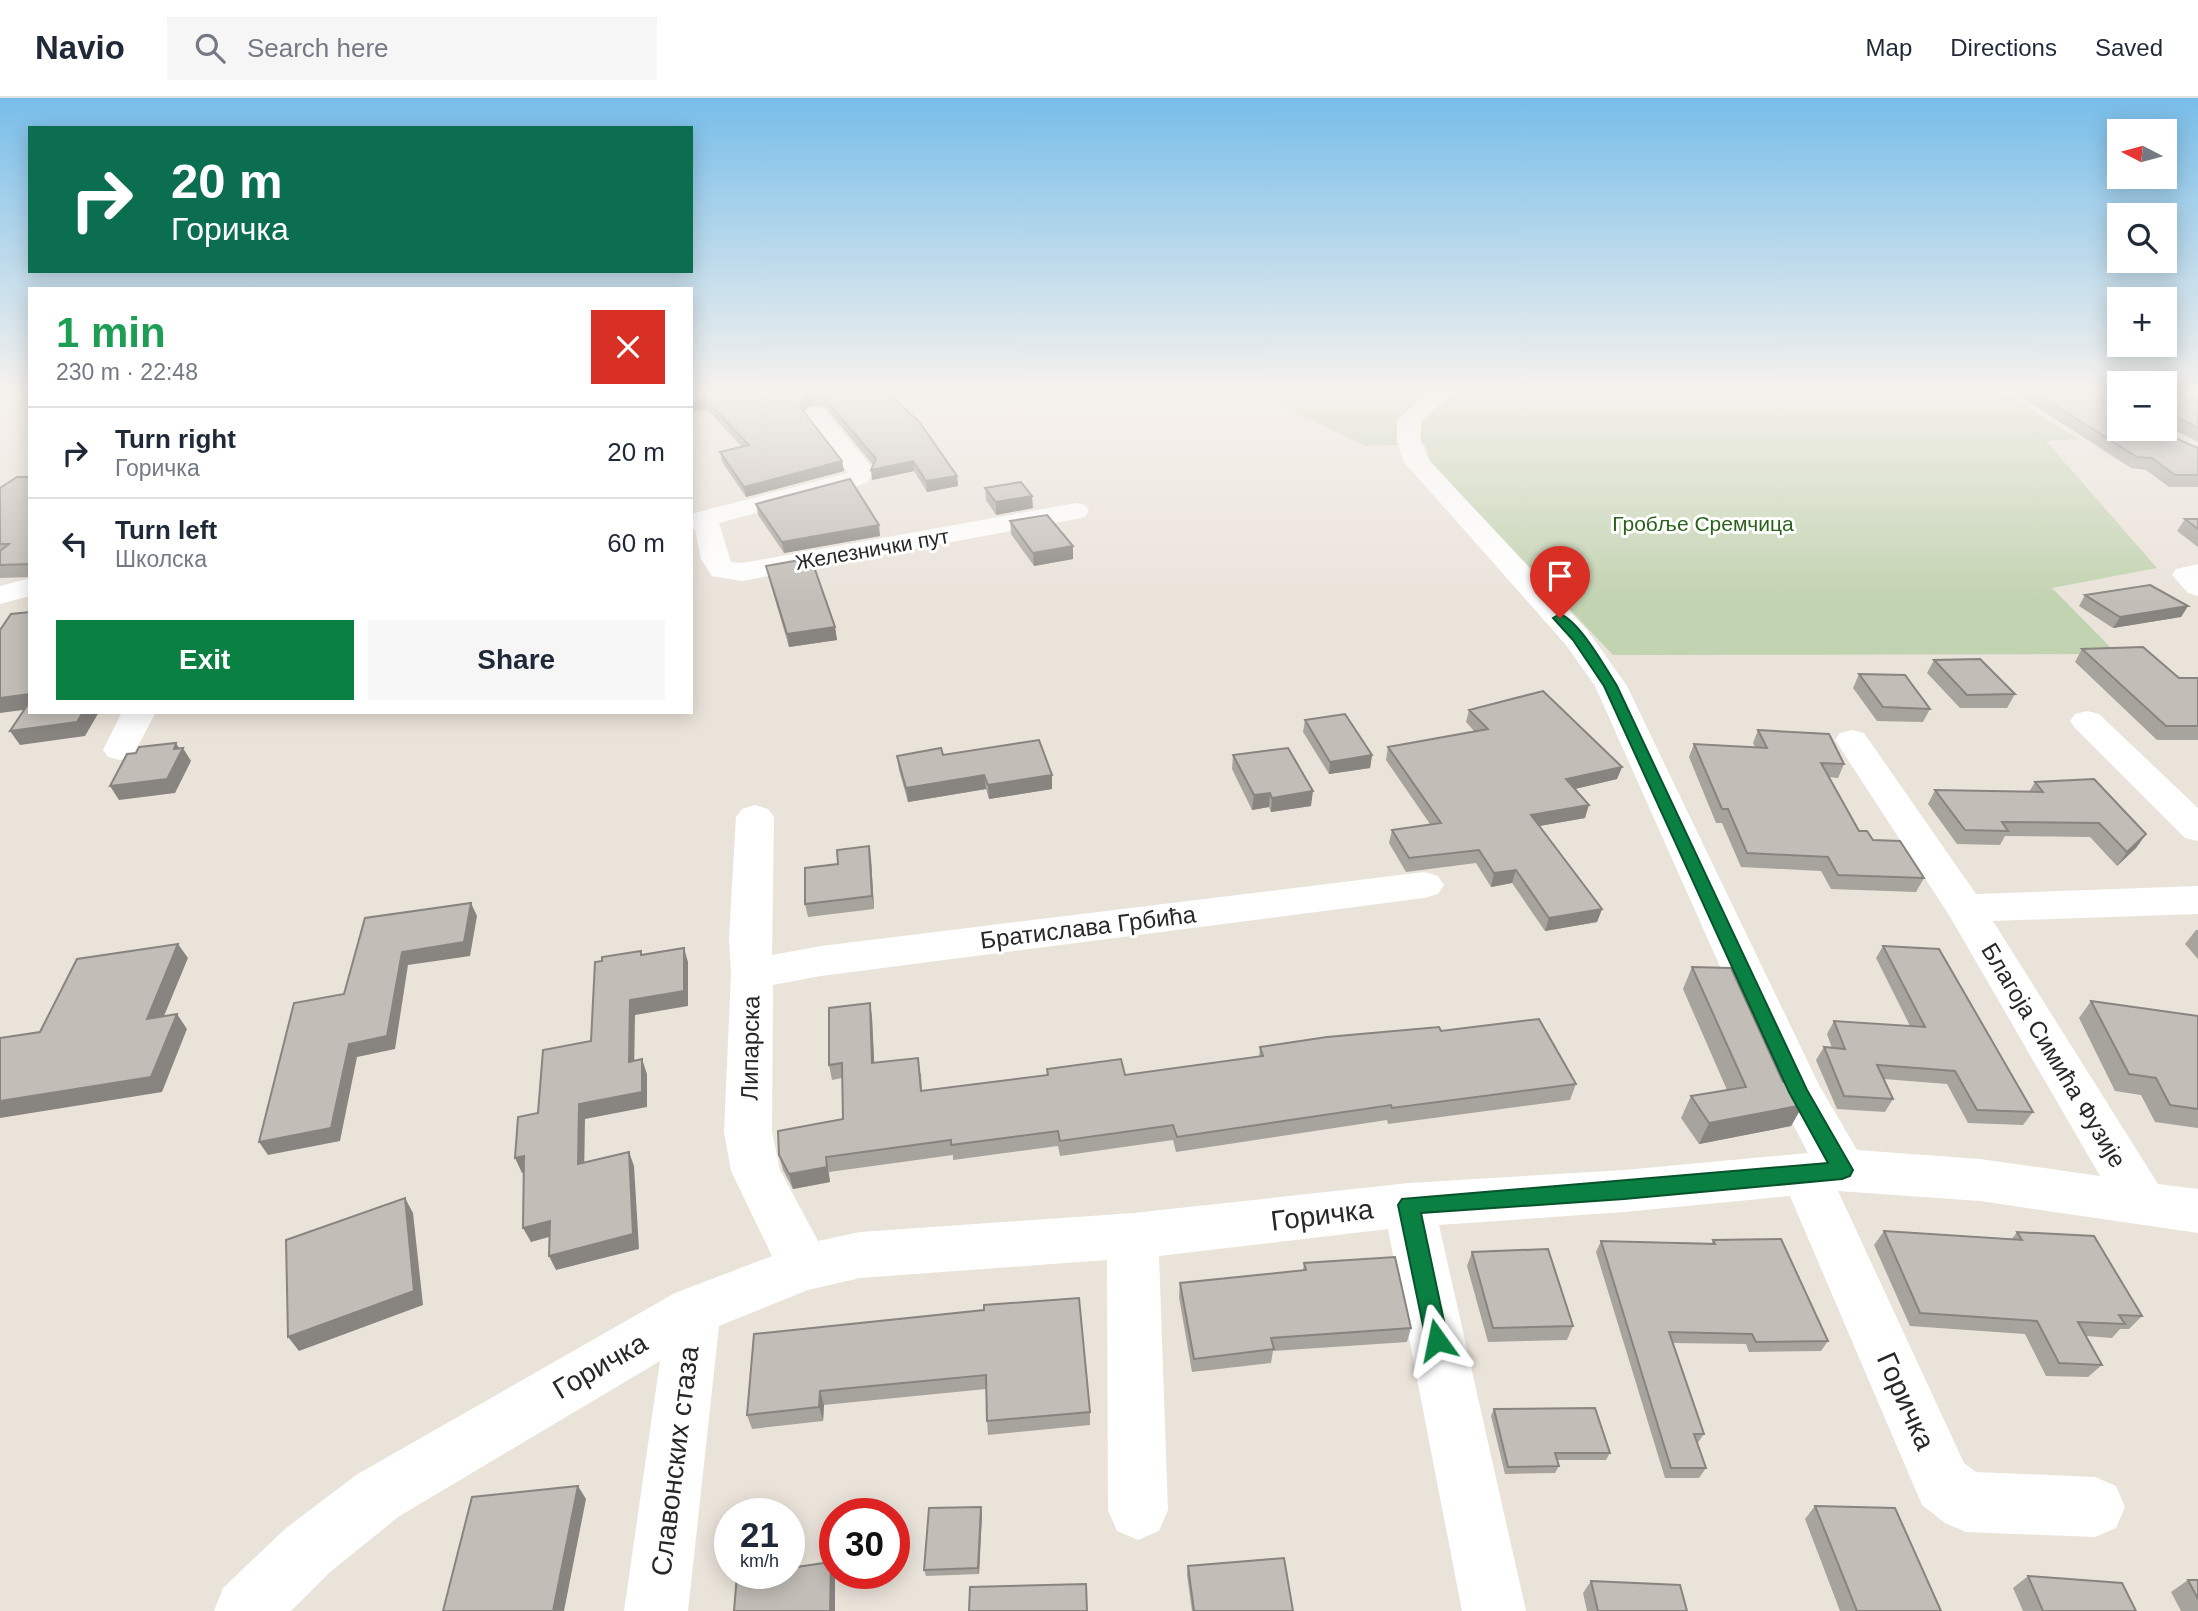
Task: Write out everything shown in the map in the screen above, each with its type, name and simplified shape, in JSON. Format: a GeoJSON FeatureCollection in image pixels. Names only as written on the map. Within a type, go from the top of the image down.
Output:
{"type":"FeatureCollection","features":[{"type":"Feature","properties":{"kind":"street","name":"Железнички пут"},"geometry":{"type":"LineString","coordinates":[[697,521],[858,478],[862,471],[853,461]]}},
{"type":"Feature","properties":{"kind":"street"},"geometry":{"type":"LineString","coordinates":[[1417,461],[1577,638],[1611,686],[1799,1092],[1824,1171]]}},
{"type":"Feature","properties":{"kind":"street","name":"Железнички пут"},"geometry":{"type":"LineString","coordinates":[[697,521],[711,530],[715,563],[722,570],[743,572],[1076,511]]}},
{"type":"Feature","properties":{"kind":"street"},"geometry":{"type":"LineString","coordinates":[[2198,573],[2186,575],[2198,587]]}},
{"type":"Feature","properties":{"kind":"street"},"geometry":{"type":"LineString","coordinates":[[0,595],[28,588]]}},
{"type":"Feature","properties":{"kind":"street"},"geometry":{"type":"LineString","coordinates":[[120,750],[138,714]]}},
{"type":"Feature","properties":{"kind":"street"},"geometry":{"type":"LineString","coordinates":[[2087,722],[2198,829]]}},
{"type":"Feature","properties":{"kind":"street","name":"Благоја Симића Фузије"},"geometry":{"type":"LineString","coordinates":[[1852,740],[1965,908],[2142,1202]]}},
{"type":"Feature","properties":{"kind":"street","name":"Липарска"},"geometry":{"type":"LineString","coordinates":[[755,817],[750,937],[752,974],[748,1132],[756,1171],[804,1267]]}},
{"type":"Feature","properties":{"kind":"street","name":"Братислава Грбића"},"geometry":{"type":"LineString","coordinates":[[752,974],[821,961],[1424,885]]}},
{"type":"Feature","properties":{"kind":"street","name":"Благоја Симића Фузије"},"geometry":{"type":"LineString","coordinates":[[1965,908],[2198,900]]}},
{"type":"Feature","properties":{"kind":"street","name":"Горичка"},"geometry":{"type":"LineString","coordinates":[[1824,1171],[1942,1484],[1966,1502],[2095,1507]]}},
{"type":"Feature","properties":{"kind":"street","name":"Горичка"},"geometry":{"type":"LineString","coordinates":[[246,1611],[307,1551],[377,1496],[694,1311],[804,1267],[860,1255],[1133,1236],[1409,1205],[1624,1191],[1824,1171],[1980,1180],[2198,1211]]}},
{"type":"Feature","properties":{"kind":"street"},"geometry":{"type":"LineString","coordinates":[[1409,1205],[1494,1611]]}},
{"type":"Feature","properties":{"kind":"street"},"geometry":{"type":"LineString","coordinates":[[1133,1236],[1138,1510]]}},
{"type":"Feature","properties":{"kind":"street","name":"Славонских стаза"},"geometry":{"type":"LineString","coordinates":[[656,1611],[694,1311]]}},
{"type":"Feature","properties":{"kind":"green space","name":"Гробље Сремчица"},"geometry":{"type":"Polygon","coordinates":[[[1431,461],[2063,461],[2157,568],[2052,588],[2117,654],[1613,655],[1431,461]]]}},
{"type":"Feature","properties":{"kind":"building"},"geometry":{"type":"Polygon","coordinates":[[[726,461],[842,461],[744,487],[726,461]]]}},
{"type":"Feature","properties":{"kind":"building"},"geometry":{"type":"Polygon","coordinates":[[[875,461],[946,461],[957,476],[926,481],[913,461],[871,470],[875,461]]]}},
{"type":"Feature","properties":{"kind":"building"},"geometry":{"type":"Polygon","coordinates":[[[2156,461],[2198,461],[2198,475],[2175,475],[2156,461]]]}},
{"type":"Feature","properties":{"kind":"building"},"geometry":{"type":"Polygon","coordinates":[[[17,477],[28,477],[28,564],[0,565],[0,551],[9,544],[0,544],[0,488],[17,477]]]}},
{"type":"Feature","properties":{"kind":"building"},"geometry":{"type":"Polygon","coordinates":[[[850,479],[879,525],[782,542],[756,504],[850,479]]]}},
{"type":"Feature","properties":{"kind":"building"},"geometry":{"type":"Polygon","coordinates":[[[1021,482],[1032,496],[996,502],[985,488],[1021,482]]]}},
{"type":"Feature","properties":{"kind":"building"},"geometry":{"type":"Polygon","coordinates":[[[1047,515],[1073,546],[1033,553],[1010,521],[1047,515]]]}},
{"type":"Feature","properties":{"kind":"building"},"geometry":{"type":"Polygon","coordinates":[[[2185,519],[2198,519],[2198,529],[2185,519]]]}},
{"type":"Feature","properties":{"kind":"building"},"geometry":{"type":"Polygon","coordinates":[[[811,558],[835,627],[787,634],[766,566],[811,558]]]}},
{"type":"Feature","properties":{"kind":"building"},"geometry":{"type":"Polygon","coordinates":[[[2150,585],[2188,606],[2120,617],[2085,595],[2150,585]]]}},
{"type":"Feature","properties":{"kind":"building"},"geometry":{"type":"Polygon","coordinates":[[[28,612],[28,694],[0,698],[0,630],[11,614],[28,612]]]}},
{"type":"Feature","properties":{"kind":"building"},"geometry":{"type":"Polygon","coordinates":[[[2143,647],[2179,678],[2198,678],[2198,726],[2166,726],[2082,649],[2143,647]]]}},
{"type":"Feature","properties":{"kind":"building"},"geometry":{"type":"Polygon","coordinates":[[[1980,659],[2015,694],[1967,695],[1934,660],[1980,659]]]}},
{"type":"Feature","properties":{"kind":"building"},"geometry":{"type":"Polygon","coordinates":[[[1859,674],[1905,675],[1930,709],[1883,707],[1859,674]]]}},
{"type":"Feature","properties":{"kind":"building"},"geometry":{"type":"Polygon","coordinates":[[[1543,691],[1622,767],[1566,779],[1589,805],[1531,815],[1602,909],[1549,918],[1516,870],[1494,873],[1479,850],[1409,858],[1392,830],[1441,823],[1388,747],[1488,729],[1469,710],[1543,691]]]}},
{"type":"Feature","properties":{"kind":"building"},"geometry":{"type":"Polygon","coordinates":[[[28,704],[28,714],[82,714],[77,722],[10,731],[28,704]]]}},
{"type":"Feature","properties":{"kind":"building"},"geometry":{"type":"Polygon","coordinates":[[[1345,714],[1372,755],[1330,762],[1305,720],[1345,714]]]}},
{"type":"Feature","properties":{"kind":"building"},"geometry":{"type":"Polygon","coordinates":[[[1758,730],[1829,734],[1844,764],[1821,763],[1859,831],[1867,831],[1873,840],[1900,841],[1924,878],[1838,875],[1828,857],[1747,853],[1728,809],[1722,809],[1694,744],[1767,748],[1758,730]]]}},
{"type":"Feature","properties":{"kind":"building"},"geometry":{"type":"Polygon","coordinates":[[[1039,740],[1052,775],[988,785],[984,775],[906,788],[897,756],[941,748],[943,755],[1039,740]]]}},
{"type":"Feature","properties":{"kind":"building"},"geometry":{"type":"Polygon","coordinates":[[[176,743],[174,749],[183,748],[167,779],[110,786],[127,754],[136,753],[139,747],[176,743]]]}},
{"type":"Feature","properties":{"kind":"building"},"geometry":{"type":"Polygon","coordinates":[[[1288,748],[1313,791],[1272,798],[1270,793],[1254,795],[1233,755],[1288,748]]]}},
{"type":"Feature","properties":{"kind":"building"},"geometry":{"type":"Polygon","coordinates":[[[2094,779],[2146,834],[2127,852],[2099,823],[2002,822],[2008,831],[1965,830],[1935,790],[2043,792],[2035,782],[2094,779]]]}},
{"type":"Feature","properties":{"kind":"building"},"geometry":{"type":"Polygon","coordinates":[[[869,846],[872,896],[805,904],[805,868],[838,864],[837,850],[869,846]]]}},
{"type":"Feature","properties":{"kind":"building"},"geometry":{"type":"Polygon","coordinates":[[[471,903],[464,942],[402,952],[387,1036],[349,1044],[331,1128],[259,1142],[294,1003],[344,994],[365,918],[471,903]]]}},
{"type":"Feature","properties":{"kind":"building"},"geometry":{"type":"Polygon","coordinates":[[[178,944],[147,1019],[177,1014],[151,1077],[0,1101],[0,1038],[40,1032],[77,959],[178,944]]]}},
{"type":"Feature","properties":{"kind":"building"},"geometry":{"type":"Polygon","coordinates":[[[1883,946],[1939,949],[2033,1112],[1977,1110],[1955,1071],[1877,1065],[1893,1099],[1844,1096],[1824,1047],[1845,1049],[1834,1021],[1925,1027],[1883,946]]]}},
{"type":"Feature","properties":{"kind":"building"},"geometry":{"type":"Polygon","coordinates":[[[684,948],[684,991],[630,1000],[629,1062],[642,1059],[642,1092],[579,1104],[578,1164],[629,1152],[633,1234],[549,1256],[550,1221],[523,1228],[524,1156],[515,1158],[518,1117],[538,1113],[543,1050],[591,1041],[595,962],[602,961],[602,957],[641,951],[641,955],[684,948]]]}},
{"type":"Feature","properties":{"kind":"building"},"geometry":{"type":"Polygon","coordinates":[[[1692,967],[1731,968],[1783,1082],[1790,1081],[1803,1105],[1709,1123],[1691,1096],[1746,1087],[1692,967]]]}},
{"type":"Feature","properties":{"kind":"building"},"geometry":{"type":"Polygon","coordinates":[[[2091,1001],[2198,1016],[2198,1109],[2170,1105],[2156,1078],[2129,1074],[2091,1001]]]}},
{"type":"Feature","properties":{"kind":"building"},"geometry":{"type":"Polygon","coordinates":[[[870,1003],[872,1063],[918,1058],[921,1091],[1048,1075],[1047,1069],[1121,1059],[1125,1075],[1263,1056],[1260,1047],[1327,1037],[1439,1027],[1441,1031],[1539,1019],[1576,1084],[1392,1108],[1391,1105],[1177,1137],[1173,1125],[1060,1141],[1058,1131],[951,1145],[951,1140],[826,1157],[827,1167],[789,1174],[779,1155],[778,1131],[843,1119],[842,1063],[829,1065],[829,1008],[870,1003]]]}},
{"type":"Feature","properties":{"kind":"building"},"geometry":{"type":"Polygon","coordinates":[[[405,1198],[414,1291],[288,1337],[286,1240],[405,1198]]]}},
{"type":"Feature","properties":{"kind":"building"},"geometry":{"type":"Polygon","coordinates":[[[1884,1231],[2022,1240],[2017,1232],[2094,1236],[2142,1316],[2119,1315],[2125,1324],[2078,1322],[2102,1365],[2059,1363],[2037,1321],[1920,1313],[1884,1231]]]}},
{"type":"Feature","properties":{"kind":"building"},"geometry":{"type":"Polygon","coordinates":[[[1781,1239],[1828,1341],[1756,1342],[1752,1334],[1669,1332],[1704,1434],[1694,1434],[1706,1468],[1671,1468],[1601,1241],[1715,1244],[1713,1240],[1781,1239]]]}},
{"type":"Feature","properties":{"kind":"building"},"geometry":{"type":"Polygon","coordinates":[[[1548,1249],[1573,1326],[1493,1328],[1472,1252],[1548,1249]]]}},
{"type":"Feature","properties":{"kind":"building"},"geometry":{"type":"Polygon","coordinates":[[[1395,1257],[1411,1328],[1271,1338],[1274,1349],[1194,1359],[1180,1283],[1306,1270],[1304,1263],[1395,1257]]]}},
{"type":"Feature","properties":{"kind":"building"},"geometry":{"type":"Polygon","coordinates":[[[1079,1298],[1090,1412],[987,1421],[986,1375],[820,1391],[819,1407],[747,1415],[754,1334],[984,1310],[984,1305],[1079,1298]]]}},
{"type":"Feature","properties":{"kind":"building"},"geometry":{"type":"Polygon","coordinates":[[[1595,1408],[1610,1453],[1555,1453],[1559,1466],[1508,1467],[1494,1409],[1595,1408]]]}},
{"type":"Feature","properties":{"kind":"building"},"geometry":{"type":"Polygon","coordinates":[[[578,1486],[553,1611],[443,1611],[472,1497],[578,1486]]]}},
{"type":"Feature","properties":{"kind":"building"},"geometry":{"type":"Polygon","coordinates":[[[1815,1506],[1895,1508],[1941,1611],[1857,1611],[1815,1506]]]}},
{"type":"Feature","properties":{"kind":"building"},"geometry":{"type":"Polygon","coordinates":[[[981,1507],[978,1568],[924,1570],[929,1508],[981,1507]]]}},
{"type":"Feature","properties":{"kind":"building"},"geometry":{"type":"Polygon","coordinates":[[[1284,1558],[1293,1611],[1194,1611],[1188,1566],[1284,1558]]]}},
{"type":"Feature","properties":{"kind":"building"},"geometry":{"type":"Polygon","coordinates":[[[819,1564],[819,1589],[830,1589],[830,1611],[734,1611],[736,1589],[805,1589],[805,1566],[819,1564]]]}},
{"type":"Feature","properties":{"kind":"building"},"geometry":{"type":"Polygon","coordinates":[[[2028,1576],[2122,1583],[2136,1611],[2043,1611],[2028,1576]]]}},
{"type":"Feature","properties":{"kind":"building"},"geometry":{"type":"Polygon","coordinates":[[[2188,1580],[2198,1580],[2198,1599],[2188,1580]]]}},
{"type":"Feature","properties":{"kind":"building"},"geometry":{"type":"Polygon","coordinates":[[[1591,1581],[1680,1585],[1687,1611],[1598,1611],[1591,1581]]]}},
{"type":"Feature","properties":{"kind":"building"},"geometry":{"type":"Polygon","coordinates":[[[1086,1584],[1087,1611],[969,1611],[970,1587],[1086,1584]]]}},
{"type":"Feature","properties":{"kind":"route"},"geometry":{"type":"LineString","coordinates":[[1437,1340],[1409,1205],[1624,1191],[1842,1170],[1799,1092],[1611,686],[1593,658],[1560,618]]}}]}
